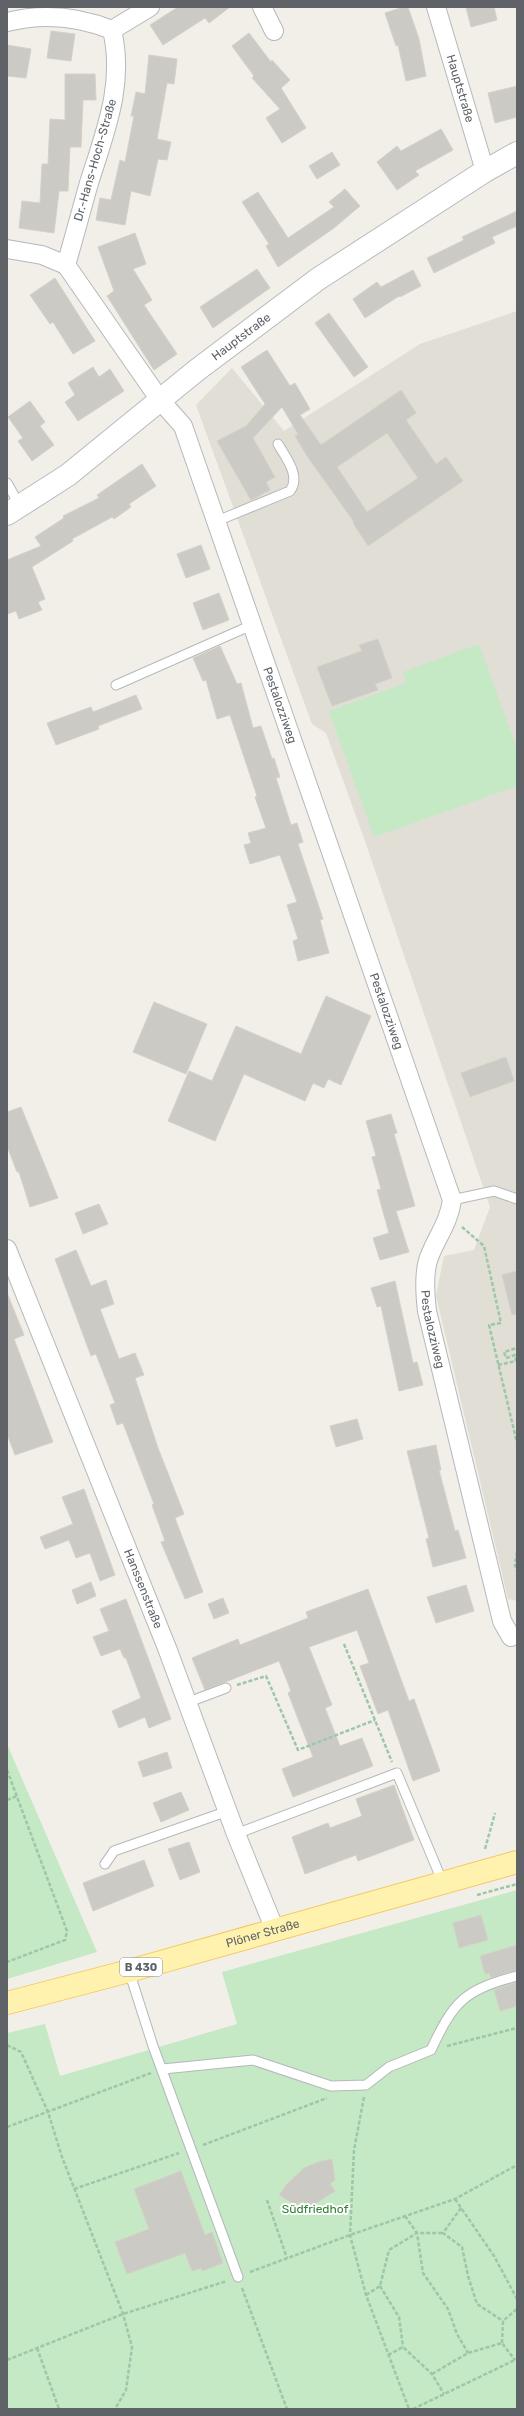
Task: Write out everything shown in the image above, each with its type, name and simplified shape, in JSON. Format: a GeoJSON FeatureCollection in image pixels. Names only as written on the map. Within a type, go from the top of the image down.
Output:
{"type":"FeatureCollection","features":[{"type":"Feature","properties":{"kind":"main road","name":"Plöner Straße"},"geometry":{"type":"LineString","coordinates":[[7,2003],[129,1971],[517,1862]]}},
{"type":"Feature","properties":{"kind":"street"},"geometry":{"type":"LineString","coordinates":[[7,22],[31,16],[87,20],[112,30],[150,7]]}},
{"type":"Feature","properties":{"kind":"street"},"geometry":{"type":"LineString","coordinates":[[262,7],[274,31]]}},
{"type":"Feature","properties":{"kind":"street","name":"Hauptstraße"},"geometry":{"type":"LineString","coordinates":[[436,7],[485,171]]}},
{"type":"Feature","properties":{"kind":"street","name":"Dr.-Hans-Hoch-Straße"},"geometry":{"type":"LineString","coordinates":[[66,266],[105,134],[115,88],[117,52],[112,30]]}},
{"type":"Feature","properties":{"kind":"street","name":"Hauptstraße"},"geometry":{"type":"LineString","coordinates":[[13,510],[68,475],[160,400],[318,280],[485,171],[517,153]]}},
{"type":"Feature","properties":{"kind":"street"},"geometry":{"type":"LineString","coordinates":[[7,250],[42,255],[66,266],[160,400]]}},
{"type":"Feature","properties":{"kind":"street","name":"Pestalozziweg"},"geometry":{"type":"LineString","coordinates":[[160,400],[183,426],[217,521],[451,1208],[429,1256],[425,1293],[426,1311],[502,1621],[511,1637]]}},
{"type":"Feature","properties":{"kind":"street","name":"Hanssenstraße"},"geometry":{"type":"LineString","coordinates":[[7,1248],[167,1648],[186,1703],[236,1834],[275,1930]]}},
{"type":"Feature","properties":{"kind":"lane"},"geometry":{"type":"LineString","coordinates":[[217,521],[290,491],[295,484],[295,476],[278,444]]}},
{"type":"Feature","properties":{"kind":"lane"},"geometry":{"type":"LineString","coordinates":[[7,483],[13,510]]}},
{"type":"Feature","properties":{"kind":"lane"},"geometry":{"type":"LineString","coordinates":[[116,685],[252,625]]}},
{"type":"Feature","properties":{"kind":"lane"},"geometry":{"type":"LineString","coordinates":[[451,1208],[494,1192],[517,1199]]}},
{"type":"Feature","properties":{"kind":"lane"},"geometry":{"type":"LineString","coordinates":[[186,1703],[226,1688]]}},
{"type":"Feature","properties":{"kind":"lane"},"geometry":{"type":"LineString","coordinates":[[236,1834],[397,1773],[443,1883]]}},
{"type":"Feature","properties":{"kind":"lane"},"geometry":{"type":"LineString","coordinates":[[105,1864],[114,1851],[228,1811]]}},
{"type":"Feature","properties":{"kind":"lane"},"geometry":{"type":"LineString","coordinates":[[129,1971],[238,2277]]}},
{"type":"Feature","properties":{"kind":"lane"},"geometry":{"type":"LineString","coordinates":[[163,2069],[253,2060],[331,2086],[366,2085],[389,2067],[431,2050],[446,2018],[464,1998],[487,1984],[517,1976]]}},
{"type":"Feature","properties":{"kind":"path"},"geometry":{"type":"LineString","coordinates":[[451,1208],[484,1246],[501,1324],[489,1325],[517,1443]]}},
{"type":"Feature","properties":{"kind":"path"},"geometry":{"type":"LineString","coordinates":[[498,1365],[516,1361],[515,1356],[506,1358],[504,1352],[517,1348]]}},
{"type":"Feature","properties":{"kind":"path"},"geometry":{"type":"LineString","coordinates":[[517,1554],[517,1571]]}},
{"type":"Feature","properties":{"kind":"path"},"geometry":{"type":"LineString","coordinates":[[344,1644],[397,1773]]}},
{"type":"Feature","properties":{"kind":"path"},"geometry":{"type":"LineString","coordinates":[[226,1688],[266,1676],[298,1750],[374,1720]]}},
{"type":"Feature","properties":{"kind":"path"},"geometry":{"type":"LineString","coordinates":[[7,1770],[67,1931],[65,1940],[7,1962]]}},
{"type":"Feature","properties":{"kind":"path"},"geometry":{"type":"LineString","coordinates":[[7,1800],[17,1796]]}},
{"type":"Feature","properties":{"kind":"path"},"geometry":{"type":"LineString","coordinates":[[485,1849],[495,1813]]}},
{"type":"Feature","properties":{"kind":"path"},"geometry":{"type":"LineString","coordinates":[[431,2050],[517,2028]]}},
{"type":"Feature","properties":{"kind":"path"},"geometry":{"type":"LineString","coordinates":[[7,2045],[21,2052],[48,2112],[74,2188],[123,2314],[132,2347],[126,2390],[115,2409]]}},
{"type":"Feature","properties":{"kind":"path"},"geometry":{"type":"LineString","coordinates":[[7,2127],[163,2069]]}},
{"type":"Feature","properties":{"kind":"path"},"geometry":{"type":"LineString","coordinates":[[366,2085],[354,2150],[350,2235],[366,2295],[409,2409]]}},
{"type":"Feature","properties":{"kind":"path"},"geometry":{"type":"LineString","coordinates":[[74,2188],[192,2149],[330,2097],[331,2086]]}},
{"type":"Feature","properties":{"kind":"path"},"geometry":{"type":"LineString","coordinates":[[7,2360],[123,2314],[238,2277],[350,2235],[455,2199],[517,2164]]}},
{"type":"Feature","properties":{"kind":"path"},"geometry":{"type":"LineString","coordinates":[[455,2199],[494,2256],[517,2299]]}},
{"type":"Feature","properties":{"kind":"path"},"geometry":{"type":"LineString","coordinates":[[267,2200],[288,2258]]}},
{"type":"Feature","properties":{"kind":"path"},"geometry":{"type":"LineString","coordinates":[[443,2234],[461,2208]]}},
{"type":"Feature","properties":{"kind":"path"},"geometry":{"type":"LineString","coordinates":[[405,2216],[417,2234],[423,2272],[448,2309],[457,2334],[468,2353]]}},
{"type":"Feature","properties":{"kind":"path"},"geometry":{"type":"LineString","coordinates":[[366,2295],[380,2286],[389,2250],[417,2234],[443,2234],[462,2247],[468,2276],[477,2304],[503,2321]]}},
{"type":"Feature","properties":{"kind":"path"},"geometry":{"type":"LineString","coordinates":[[238,2277],[287,2409]]}},
{"type":"Feature","properties":{"kind":"path"},"geometry":{"type":"LineString","coordinates":[[380,2286],[399,2317],[403,2348],[432,2374],[444,2394]]}},
{"type":"Feature","properties":{"kind":"path"},"geometry":{"type":"LineString","coordinates":[[413,2409],[516,2360],[502,2343],[503,2321],[517,2309]]}},
{"type":"Feature","properties":{"kind":"path"},"geometry":{"type":"LineString","coordinates":[[432,2374],[468,2353],[502,2343]]}},
{"type":"Feature","properties":{"kind":"path"},"geometry":{"type":"LineString","coordinates":[[37,2348],[59,2409]]}},
{"type":"Feature","properties":{"kind":"path"},"geometry":{"type":"LineString","coordinates":[[388,2355],[403,2348]]}},
{"type":"Feature","properties":{"kind":"shaded area"},"geometry":{"type":"Polygon","coordinates":[[[517,311],[517,1601],[508,1599],[436,1296],[444,1256],[474,1250],[490,1207],[366,844],[326,733],[312,724],[196,405],[232,368],[284,431],[420,344],[517,311]]]}},
{"type":"Feature","properties":{"kind":"green space"},"geometry":{"type":"Polygon","coordinates":[[[479,644],[517,749],[517,786],[374,837],[329,711],[406,683],[403,672],[479,644]]]}},
{"type":"Feature","properties":{"kind":"green space"},"geometry":{"type":"Polygon","coordinates":[[[7,1744],[97,1952],[7,1979],[7,1744]]]}},
{"type":"Feature","properties":{"kind":"green space","name":"Südfriedhof"},"geometry":{"type":"Polygon","coordinates":[[[517,1890],[517,2409],[7,2409],[7,2033],[45,2024],[60,2076],[237,2024],[222,1972],[517,1890]]]}},
{"type":"Feature","properties":{"kind":"building"},"geometry":{"type":"Polygon","coordinates":[[[178,7],[230,7],[209,23],[205,18],[163,45],[150,25],[178,7]]]}},
{"type":"Feature","properties":{"kind":"building"},"geometry":{"type":"Polygon","coordinates":[[[408,7],[419,39],[426,76],[406,81],[398,45],[396,46],[385,13],[408,7]]]}},
{"type":"Feature","properties":{"kind":"building"},"geometry":{"type":"Polygon","coordinates":[[[466,7],[494,7],[497,20],[471,27],[466,7]]]}},
{"type":"Feature","properties":{"kind":"building"},"geometry":{"type":"Polygon","coordinates":[[[51,31],[75,34],[71,61],[47,58],[51,31]]]}},
{"type":"Feature","properties":{"kind":"building"},"geometry":{"type":"Polygon","coordinates":[[[249,33],[271,62],[272,60],[290,80],[281,88],[306,128],[282,143],[266,118],[280,109],[252,78],[254,76],[232,46],[249,33]]]}},
{"type":"Feature","properties":{"kind":"building"},"geometry":{"type":"Polygon","coordinates":[[[7,45],[31,49],[26,78],[7,76],[7,45]]]}},
{"type":"Feature","properties":{"kind":"building"},"geometry":{"type":"Polygon","coordinates":[[[149,55],[177,59],[174,84],[167,83],[157,139],[171,142],[167,160],[158,159],[150,196],[131,191],[125,225],[96,220],[100,198],[111,200],[120,160],[125,162],[134,116],[131,116],[136,92],[145,94],[149,55]]]}},
{"type":"Feature","properties":{"kind":"building"},"geometry":{"type":"Polygon","coordinates":[[[65,74],[95,74],[96,100],[83,100],[81,147],[70,147],[68,191],[59,191],[54,233],[19,228],[22,201],[40,203],[42,164],[48,164],[50,119],[65,120],[65,74]]]}},
{"type":"Feature","properties":{"kind":"building"},"geometry":{"type":"Polygon","coordinates":[[[517,86],[517,117],[495,123],[488,93],[517,86]]]}},
{"type":"Feature","properties":{"kind":"building"},"geometry":{"type":"Polygon","coordinates":[[[441,129],[453,150],[415,171],[419,175],[397,190],[377,162],[397,146],[401,151],[441,129]]]}},
{"type":"Feature","properties":{"kind":"building"},"geometry":{"type":"Polygon","coordinates":[[[332,152],[340,165],[317,179],[309,166],[332,152]]]}},
{"type":"Feature","properties":{"kind":"building"},"geometry":{"type":"Polygon","coordinates":[[[345,189],[360,206],[334,228],[278,267],[266,246],[269,244],[242,202],[258,192],[288,238],[334,207],[329,202],[345,189]]]}},
{"type":"Feature","properties":{"kind":"building"},"geometry":{"type":"Polygon","coordinates":[[[517,211],[517,226],[492,237],[495,243],[434,273],[427,258],[464,240],[462,237],[517,211]]]}},
{"type":"Feature","properties":{"kind":"building"},"geometry":{"type":"Polygon","coordinates":[[[135,233],[146,264],[133,269],[152,300],[144,305],[177,354],[154,370],[107,296],[114,291],[98,247],[135,233]]]}},
{"type":"Feature","properties":{"kind":"building"},"geometry":{"type":"Polygon","coordinates":[[[257,269],[270,288],[213,328],[200,307],[257,269]]]}},
{"type":"Feature","properties":{"kind":"building"},"geometry":{"type":"Polygon","coordinates":[[[413,270],[421,286],[400,297],[399,296],[365,318],[353,299],[377,282],[381,287],[413,270]]]}},
{"type":"Feature","properties":{"kind":"building"},"geometry":{"type":"Polygon","coordinates":[[[55,278],[95,341],[73,354],[53,322],[50,324],[30,295],[55,278]]]}},
{"type":"Feature","properties":{"kind":"building"},"geometry":{"type":"Polygon","coordinates":[[[329,313],[368,367],[354,377],[315,323],[329,313]]]}},
{"type":"Feature","properties":{"kind":"building"},"geometry":{"type":"Polygon","coordinates":[[[267,350],[290,386],[295,383],[310,409],[300,415],[321,445],[401,390],[416,413],[406,420],[436,464],[446,457],[463,481],[368,546],[353,523],[354,522],[307,456],[295,436],[298,434],[282,407],[253,438],[275,477],[266,482],[270,490],[251,500],[217,441],[246,426],[265,404],[241,367],[267,350]],[[387,433],[337,467],[367,512],[418,478],[387,433]]]}},
{"type":"Feature","properties":{"kind":"building"},"geometry":{"type":"Polygon","coordinates":[[[93,367],[99,377],[110,369],[124,391],[78,421],[65,402],[75,395],[68,383],[93,367]]]}},
{"type":"Feature","properties":{"kind":"building"},"geometry":{"type":"Polygon","coordinates":[[[30,401],[45,422],[40,426],[54,445],[32,461],[18,441],[23,438],[8,417],[30,401]]]}},
{"type":"Feature","properties":{"kind":"building"},"geometry":{"type":"Polygon","coordinates":[[[142,464],[156,486],[129,504],[131,507],[114,519],[112,517],[72,539],[73,541],[32,567],[45,599],[38,602],[42,610],[19,619],[16,611],[7,614],[7,560],[41,546],[35,537],[64,518],[63,516],[99,498],[97,495],[142,464]]]}},
{"type":"Feature","properties":{"kind":"building"},"geometry":{"type":"Polygon","coordinates":[[[201,545],[210,569],[186,578],[177,554],[201,545]]]}},
{"type":"Feature","properties":{"kind":"building"},"geometry":{"type":"Polygon","coordinates":[[[219,593],[229,620],[203,630],[193,603],[219,593]]]}},
{"type":"Feature","properties":{"kind":"building"},"geometry":{"type":"Polygon","coordinates":[[[378,639],[392,678],[375,684],[378,690],[332,706],[317,667],[362,651],[359,645],[378,639]]]}},
{"type":"Feature","properties":{"kind":"building"},"geometry":{"type":"Polygon","coordinates":[[[220,646],[237,684],[241,683],[253,728],[261,726],[272,759],[274,758],[280,777],[276,778],[291,825],[297,823],[303,842],[298,844],[323,919],[320,920],[329,953],[298,961],[293,941],[298,939],[287,905],[297,902],[280,855],[250,864],[244,845],[251,843],[248,833],[266,828],[230,715],[217,719],[206,680],[203,681],[193,658],[220,646]]]}},
{"type":"Feature","properties":{"kind":"building"},"geometry":{"type":"Polygon","coordinates":[[[136,695],[142,709],[98,726],[99,729],[56,745],[47,723],[91,707],[93,712],[136,695]]]}},
{"type":"Feature","properties":{"kind":"building"},"geometry":{"type":"Polygon","coordinates":[[[326,996],[371,1016],[341,1085],[328,1079],[324,1088],[313,1083],[305,1101],[244,1074],[215,1141],[168,1121],[189,1071],[212,1081],[236,1026],[301,1054],[326,996]]]}},
{"type":"Feature","properties":{"kind":"building"},"geometry":{"type":"Polygon","coordinates":[[[154,1002],[207,1024],[186,1074],[133,1052],[154,1002]]]}},
{"type":"Feature","properties":{"kind":"building"},"geometry":{"type":"Polygon","coordinates":[[[506,1057],[514,1081],[470,1097],[461,1073],[506,1057]]]}},
{"type":"Feature","properties":{"kind":"building"},"geometry":{"type":"Polygon","coordinates":[[[21,1107],[58,1198],[30,1207],[19,1172],[17,1172],[7,1146],[7,1112],[21,1107]]]}},
{"type":"Feature","properties":{"kind":"building"},"geometry":{"type":"Polygon","coordinates":[[[391,1114],[397,1133],[394,1134],[415,1206],[396,1211],[409,1252],[380,1260],[373,1238],[389,1233],[377,1190],[381,1189],[372,1157],[376,1156],[366,1121],[391,1114]]]}},
{"type":"Feature","properties":{"kind":"building"},"geometry":{"type":"Polygon","coordinates":[[[99,1204],[108,1224],[83,1234],[75,1213],[99,1204]]]}},
{"type":"Feature","properties":{"kind":"building"},"geometry":{"type":"Polygon","coordinates":[[[76,1250],[91,1286],[106,1280],[114,1304],[100,1309],[119,1359],[135,1353],[144,1375],[135,1378],[158,1448],[184,1514],[175,1518],[203,1592],[185,1599],[161,1542],[165,1541],[152,1505],[154,1504],[123,1423],[117,1425],[110,1405],[115,1403],[96,1354],[91,1356],[55,1259],[76,1250]]]}},
{"type":"Feature","properties":{"kind":"building"},"geometry":{"type":"Polygon","coordinates":[[[517,1271],[517,1314],[512,1315],[502,1275],[517,1271]]]}},
{"type":"Feature","properties":{"kind":"building"},"geometry":{"type":"Polygon","coordinates":[[[395,1281],[413,1363],[417,1362],[423,1385],[399,1391],[381,1306],[377,1307],[371,1288],[395,1281]]]}},
{"type":"Feature","properties":{"kind":"building"},"geometry":{"type":"Polygon","coordinates":[[[7,1293],[24,1335],[14,1339],[53,1442],[15,1455],[7,1434],[7,1293]]]}},
{"type":"Feature","properties":{"kind":"building"},"geometry":{"type":"Polygon","coordinates":[[[357,1419],[363,1439],[336,1447],[330,1426],[357,1419]]]}},
{"type":"Feature","properties":{"kind":"building"},"geometry":{"type":"Polygon","coordinates":[[[436,1445],[441,1470],[439,1470],[455,1531],[458,1530],[466,1558],[433,1567],[426,1539],[429,1538],[407,1451],[436,1445]]]}},
{"type":"Feature","properties":{"kind":"building"},"geometry":{"type":"Polygon","coordinates":[[[84,1489],[115,1575],[100,1581],[90,1553],[76,1558],[69,1540],[45,1549],[40,1537],[73,1524],[62,1497],[84,1489]]]}},
{"type":"Feature","properties":{"kind":"building"},"geometry":{"type":"Polygon","coordinates":[[[91,1582],[96,1596],[77,1604],[72,1590],[91,1582]]]}},
{"type":"Feature","properties":{"kind":"building"},"geometry":{"type":"Polygon","coordinates":[[[466,1585],[474,1611],[436,1623],[427,1597],[466,1585]]]}},
{"type":"Feature","properties":{"kind":"building"},"geometry":{"type":"Polygon","coordinates":[[[368,1589],[409,1701],[414,1699],[440,1771],[413,1781],[388,1710],[378,1714],[360,1666],[369,1663],[357,1630],[309,1647],[332,1705],[325,1708],[340,1746],[362,1738],[373,1766],[293,1797],[282,1769],[313,1757],[288,1693],[291,1691],[279,1661],[205,1690],[192,1658],[238,1639],[240,1645],[308,1618],[306,1612],[368,1589]]]}},
{"type":"Feature","properties":{"kind":"building"},"geometry":{"type":"Polygon","coordinates":[[[223,1598],[229,1613],[214,1619],[208,1604],[223,1598]]]}},
{"type":"Feature","properties":{"kind":"building"},"geometry":{"type":"Polygon","coordinates":[[[126,1599],[171,1719],[149,1728],[145,1717],[119,1728],[112,1711],[141,1698],[126,1658],[124,1658],[120,1649],[101,1656],[93,1637],[109,1631],[100,1609],[126,1599]]]}},
{"type":"Feature","properties":{"kind":"building"},"geometry":{"type":"Polygon","coordinates":[[[167,1752],[172,1768],[143,1777],[138,1762],[167,1752]]]}},
{"type":"Feature","properties":{"kind":"building"},"geometry":{"type":"Polygon","coordinates":[[[394,1785],[414,1840],[358,1861],[356,1855],[305,1874],[292,1837],[328,1823],[330,1828],[362,1816],[356,1799],[394,1785]]]}},
{"type":"Feature","properties":{"kind":"building"},"geometry":{"type":"Polygon","coordinates":[[[181,1792],[189,1810],[161,1822],[153,1803],[181,1792]]]}},
{"type":"Feature","properties":{"kind":"building"},"geometry":{"type":"Polygon","coordinates":[[[189,1842],[200,1872],[180,1880],[168,1849],[189,1842]]]}},
{"type":"Feature","properties":{"kind":"building"},"geometry":{"type":"Polygon","coordinates":[[[144,1860],[154,1886],[93,1911],[83,1883],[144,1860]]]}},
{"type":"Feature","properties":{"kind":"building"},"geometry":{"type":"Polygon","coordinates":[[[481,1915],[488,1940],[459,1948],[453,1923],[481,1915]]]}},
{"type":"Feature","properties":{"kind":"building"},"geometry":{"type":"Polygon","coordinates":[[[517,1945],[517,1970],[491,1978],[489,1973],[485,1974],[480,1956],[517,1945]]]}},
{"type":"Feature","properties":{"kind":"building"},"geometry":{"type":"Polygon","coordinates":[[[517,1982],[517,2006],[500,2011],[494,1990],[517,1982]]]}},
{"type":"Feature","properties":{"kind":"building"},"geometry":{"type":"Polygon","coordinates":[[[332,2159],[335,2180],[330,2184],[335,2191],[309,2208],[303,2201],[296,2205],[279,2195],[286,2185],[304,2168],[318,2162],[332,2159]]]}},
{"type":"Feature","properties":{"kind":"building"},"geometry":{"type":"Polygon","coordinates":[[[181,2171],[205,2235],[212,2232],[223,2263],[202,2271],[201,2268],[192,2271],[185,2253],[127,2274],[115,2242],[149,2229],[134,2189],[181,2171]]]}}]}
